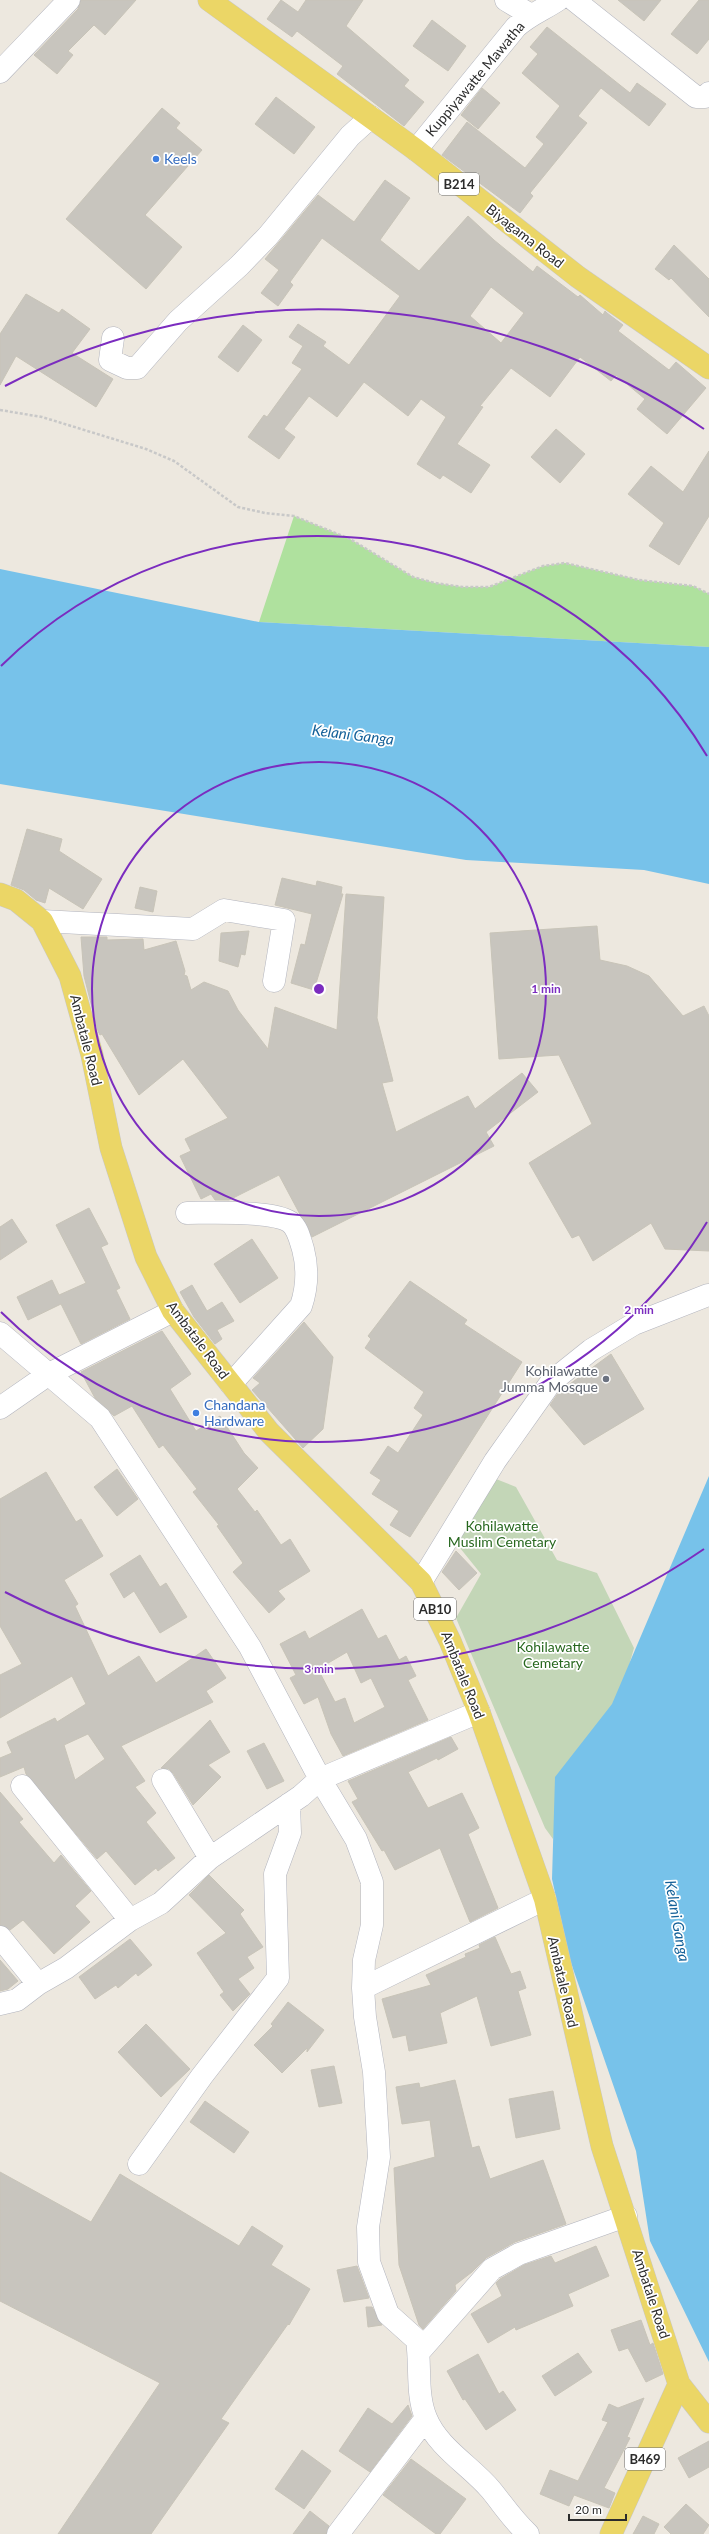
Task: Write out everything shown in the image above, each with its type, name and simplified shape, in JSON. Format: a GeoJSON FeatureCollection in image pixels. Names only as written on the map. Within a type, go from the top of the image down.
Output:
{"type":"FeatureCollection","features":[{"type":"Feature","properties":{"kind":"main road","name":"Biyagama Road"},"geometry":{"type":"LineString","coordinates":[[209,0],[416,150],[578,277],[709,368]]}},
{"type":"Feature","properties":{"kind":"main road","name":"Ambatale Road"},"geometry":{"type":"LineString","coordinates":[[0,894],[16,900],[42,921],[70,976],[92,1055],[111,1148],[146,1257],[174,1311],[270,1432],[421,1582],[450,1641],[479,1712],[545,1899],[602,2146],[626,2216],[679,2384],[709,2422]]}},
{"type":"Feature","properties":{"kind":"main road","name":"B469"},"geometry":{"type":"LineString","coordinates":[[611,2534],[679,2384]]}},
{"type":"Feature","properties":{"kind":"street"},"geometry":{"type":"LineString","coordinates":[[0,72],[69,0]]}},
{"type":"Feature","properties":{"kind":"street"},"geometry":{"type":"LineString","coordinates":[[506,0],[529,14]]}},
{"type":"Feature","properties":{"kind":"street","name":"Kuppiyawatte Mawatha"},"geometry":{"type":"LineString","coordinates":[[416,150],[516,27],[529,14],[547,8],[558,0]]}},
{"type":"Feature","properties":{"kind":"street"},"geometry":{"type":"LineString","coordinates":[[574,0],[696,97],[705,97],[709,93]]}},
{"type":"Feature","properties":{"kind":"street"},"geometry":{"type":"LineString","coordinates":[[113,338],[110,360],[127,368],[136,368],[178,321],[239,266],[268,236],[350,136],[371,117]]}},
{"type":"Feature","properties":{"kind":"street"},"geometry":{"type":"LineString","coordinates":[[42,921],[193,929],[224,910],[284,920],[274,981]]}},
{"type":"Feature","properties":{"kind":"street"},"geometry":{"type":"LineString","coordinates":[[187,1213],[267,1215],[289,1222],[298,1233],[306,1261],[305,1293],[301,1306],[231,1384]]}},
{"type":"Feature","properties":{"kind":"street"},"geometry":{"type":"LineString","coordinates":[[421,1582],[495,1461],[551,1382],[591,1350],[634,1324],[708,1295]]}},
{"type":"Feature","properties":{"kind":"street"},"geometry":{"type":"LineString","coordinates":[[0,1408],[49,1374],[174,1311]]}},
{"type":"Feature","properties":{"kind":"street"},"geometry":{"type":"LineString","coordinates":[[0,1333],[100,1418],[250,1647],[320,1779],[356,1839],[372,1882],[372,1925],[364,1960],[363,1988],[365,2017],[374,2072],[378,2157],[368,2227],[369,2262],[388,2314],[417,2340],[422,2403],[426,2418],[440,2440],[492,2491],[509,2516],[528,2534]]}},
{"type":"Feature","properties":{"kind":"street"},"geometry":{"type":"LineString","coordinates":[[0,2004],[17,2000],[38,1984],[66,1968],[130,1920],[161,1903],[210,1858],[289,1804],[320,1779],[479,1712]]}},
{"type":"Feature","properties":{"kind":"street"},"geometry":{"type":"LineString","coordinates":[[163,1780],[210,1858]]}},
{"type":"Feature","properties":{"kind":"street"},"geometry":{"type":"LineString","coordinates":[[22,1786],[130,1920]]}},
{"type":"Feature","properties":{"kind":"street"},"geometry":{"type":"LineString","coordinates":[[139,2164],[202,2076],[278,1978],[275,1874],[290,1833],[289,1804]]}},
{"type":"Feature","properties":{"kind":"street"},"geometry":{"type":"LineString","coordinates":[[363,1988],[545,1899]]}},
{"type":"Feature","properties":{"kind":"street"},"geometry":{"type":"LineString","coordinates":[[0,1937],[38,1984]]}},
{"type":"Feature","properties":{"kind":"street"},"geometry":{"type":"LineString","coordinates":[[419,2352],[492,2269],[519,2254],[626,2216]]}},
{"type":"Feature","properties":{"kind":"street"},"geometry":{"type":"LineString","coordinates":[[338,2534],[426,2418]]}},
{"type":"Feature","properties":{"kind":"path"},"geometry":{"type":"LineString","coordinates":[[0,410],[42,417],[146,449],[174,461],[238,507],[265,513],[294,516],[350,539],[413,577],[435,583],[463,587],[489,587],[543,566],[565,563],[639,580],[693,586],[709,594]]}},
{"type":"Feature","properties":{"kind":"green space"},"geometry":{"type":"Polygon","coordinates":[[[294,516],[350,539],[413,577],[435,583],[463,587],[489,587],[543,566],[565,563],[639,580],[693,586],[709,594],[709,647],[259,622],[294,516]]]}},
{"type":"Feature","properties":{"kind":"green space","name":"Kohilawatte Cemetary"},"geometry":{"type":"Polygon","coordinates":[[[496,1479],[516,1487],[557,1560],[597,1573],[634,1648],[618,1704],[563,1778],[553,1839],[545,1828],[456,1618],[481,1574],[456,1543],[496,1479]]]}},
{"type":"Feature","properties":{"kind":"water","name":"Kelani Ganga"},"geometry":{"type":"Polygon","coordinates":[[[0,569],[259,622],[709,647],[709,884],[644,870],[466,860],[0,784],[0,569]]]}},
{"type":"Feature","properties":{"kind":"water","name":"Kelani Ganga"},"geometry":{"type":"Polygon","coordinates":[[[709,1476],[709,2362],[650,2241],[636,2151],[570,1960],[552,1879],[555,1777],[612,1704],[709,1476]]]}},
{"type":"Feature","properties":{"kind":"building"},"geometry":{"type":"Polygon","coordinates":[[[81,0],[136,0],[105,35],[94,25],[68,51],[73,55],[57,74],[34,55],[78,9],[81,0]]]}},
{"type":"Feature","properties":{"kind":"building"},"geometry":{"type":"Polygon","coordinates":[[[281,0],[298,12],[306,0],[363,0],[346,26],[409,80],[404,86],[424,102],[404,126],[337,74],[343,66],[297,31],[292,37],[267,19],[281,0]]]}},
{"type":"Feature","properties":{"kind":"building"},"geometry":{"type":"Polygon","coordinates":[[[618,0],[661,0],[644,21],[618,0]]]}},
{"type":"Feature","properties":{"kind":"building"},"geometry":{"type":"Polygon","coordinates":[[[699,0],[709,0],[709,39],[697,54],[671,34],[699,0]]]}},
{"type":"Feature","properties":{"kind":"building"},"geometry":{"type":"Polygon","coordinates":[[[432,20],[466,46],[448,71],[413,46],[432,20]]]}},
{"type":"Feature","properties":{"kind":"building"},"geometry":{"type":"Polygon","coordinates":[[[547,27],[630,93],[637,83],[666,104],[649,126],[601,88],[578,116],[587,123],[530,193],[533,196],[520,213],[442,155],[467,122],[525,168],[544,144],[536,137],[560,106],[522,73],[538,54],[530,47],[547,27]]]}},
{"type":"Feature","properties":{"kind":"building"},"geometry":{"type":"Polygon","coordinates":[[[482,88],[500,103],[478,129],[461,115],[482,88]]]}},
{"type":"Feature","properties":{"kind":"building"},"geometry":{"type":"Polygon","coordinates":[[[276,97],[315,127],[294,154],[255,124],[276,97]]]}},
{"type":"Feature","properties":{"kind":"building"},"geometry":{"type":"Polygon","coordinates":[[[162,108],[180,123],[176,128],[202,150],[145,215],[182,247],[146,289],[66,219],[162,108]]]}},
{"type":"Feature","properties":{"kind":"building"},"geometry":{"type":"Polygon","coordinates":[[[385,180],[410,198],[380,240],[419,271],[468,216],[494,240],[533,272],[537,266],[578,297],[580,295],[603,315],[605,311],[623,325],[618,331],[669,370],[676,362],[706,388],[667,434],[637,409],[645,399],[616,375],[611,381],[580,357],[550,397],[511,368],[480,406],[483,407],[457,444],[490,465],[471,493],[443,475],[440,479],[417,464],[446,417],[421,399],[408,416],[364,382],[337,417],[309,396],[284,429],[295,437],[279,459],[248,437],[264,415],[267,417],[302,369],[292,363],[303,346],[289,337],[298,324],[326,342],[323,346],[349,365],[400,296],[322,238],[290,282],[293,285],[278,306],[261,293],[279,270],[265,259],[318,195],[354,222],[385,180]],[[491,287],[470,316],[501,343],[524,313],[491,287]]]}},
{"type":"Feature","properties":{"kind":"building"},"geometry":{"type":"Polygon","coordinates":[[[674,245],[709,279],[709,317],[671,278],[669,280],[655,269],[674,245]]]}},
{"type":"Feature","properties":{"kind":"building"},"geometry":{"type":"Polygon","coordinates":[[[26,294],[59,313],[62,309],[90,329],[72,353],[113,379],[96,407],[16,356],[0,385],[0,334],[26,294]]]}},
{"type":"Feature","properties":{"kind":"building"},"geometry":{"type":"Polygon","coordinates":[[[243,325],[262,340],[238,372],[218,357],[243,325]]]}},
{"type":"Feature","properties":{"kind":"building"},"geometry":{"type":"Polygon","coordinates":[[[556,429],[585,454],[560,483],[531,457],[556,429]]]}},
{"type":"Feature","properties":{"kind":"building"},"geometry":{"type":"Polygon","coordinates":[[[709,451],[709,516],[679,565],[649,546],[664,523],[628,494],[651,466],[683,492],[709,451]]]}},
{"type":"Feature","properties":{"kind":"building"},"geometry":{"type":"Polygon","coordinates":[[[27,829],[62,839],[59,851],[102,879],[83,909],[49,888],[45,903],[36,900],[24,890],[11,885],[27,829]]]}},
{"type":"Feature","properties":{"kind":"building"},"geometry":{"type":"Polygon","coordinates":[[[282,878],[316,886],[317,881],[342,887],[341,894],[343,894],[314,990],[291,983],[301,944],[305,945],[312,914],[275,905],[282,878]]]}},
{"type":"Feature","properties":{"kind":"building"},"geometry":{"type":"Polygon","coordinates":[[[140,887],[157,891],[153,912],[135,908],[140,887]]]}},
{"type":"Feature","properties":{"kind":"building"},"geometry":{"type":"Polygon","coordinates":[[[346,894],[384,897],[377,1018],[393,1081],[382,1083],[396,1132],[468,1096],[475,1109],[522,1073],[538,1092],[486,1132],[494,1146],[312,1237],[279,1175],[229,1200],[215,1200],[211,1194],[201,1199],[180,1156],[191,1151],[185,1139],[228,1118],[183,1059],[139,1095],[102,1034],[100,1035],[98,1031],[84,976],[81,937],[107,937],[107,940],[143,939],[144,950],[176,941],[185,971],[184,975],[187,976],[191,990],[204,982],[228,991],[238,1010],[268,1049],[275,1007],[337,1030],[346,894]]]}},
{"type":"Feature","properties":{"kind":"building"},"geometry":{"type":"Polygon","coordinates":[[[597,926],[600,960],[627,966],[649,976],[683,1016],[704,1006],[709,1016],[709,1251],[665,1249],[651,1223],[593,1261],[579,1235],[572,1238],[529,1163],[592,1124],[559,1055],[499,1059],[490,933],[597,926]]]}},
{"type":"Feature","properties":{"kind":"building"},"geometry":{"type":"Polygon","coordinates":[[[249,931],[245,955],[241,954],[238,967],[219,961],[221,933],[249,931]]]}},
{"type":"Feature","properties":{"kind":"building"},"geometry":{"type":"Polygon","coordinates":[[[89,1208],[108,1244],[101,1247],[120,1288],[116,1290],[130,1319],[81,1344],[61,1304],[28,1320],[17,1297],[52,1280],[59,1295],[86,1283],[56,1225],[89,1208]]]}},
{"type":"Feature","properties":{"kind":"building"},"geometry":{"type":"Polygon","coordinates":[[[12,1219],[27,1242],[0,1260],[0,1227],[12,1219]]]}},
{"type":"Feature","properties":{"kind":"building"},"geometry":{"type":"Polygon","coordinates":[[[252,1239],[278,1278],[240,1303],[214,1264],[252,1239]]]}},
{"type":"Feature","properties":{"kind":"building"},"geometry":{"type":"Polygon","coordinates":[[[410,1281],[467,1320],[464,1324],[522,1362],[410,1537],[390,1525],[399,1511],[372,1494],[381,1480],[370,1473],[388,1446],[398,1453],[423,1415],[414,1408],[424,1392],[365,1348],[371,1339],[368,1336],[410,1281]]]}},
{"type":"Feature","properties":{"kind":"building"},"geometry":{"type":"Polygon","coordinates":[[[192,1285],[207,1311],[222,1302],[234,1321],[217,1330],[222,1339],[215,1344],[194,1317],[180,1292],[192,1285]]]}},
{"type":"Feature","properties":{"kind":"building"},"geometry":{"type":"Polygon","coordinates":[[[304,1322],[333,1357],[323,1429],[303,1448],[252,1390],[260,1383],[253,1378],[304,1322]]]}},
{"type":"Feature","properties":{"kind":"building"},"geometry":{"type":"Polygon","coordinates":[[[162,1331],[191,1374],[170,1389],[196,1431],[220,1416],[244,1453],[258,1468],[237,1489],[255,1512],[257,1510],[281,1545],[290,1539],[310,1571],[278,1591],[285,1599],[269,1613],[233,1572],[243,1563],[217,1526],[219,1525],[193,1492],[197,1489],[163,1445],[159,1448],[132,1406],[114,1416],[95,1398],[81,1372],[162,1331]]]}},
{"type":"Feature","properties":{"kind":"building"},"geometry":{"type":"Polygon","coordinates":[[[611,1354],[644,1409],[584,1445],[550,1405],[559,1392],[611,1354]]]}},
{"type":"Feature","properties":{"kind":"building"},"geometry":{"type":"Polygon","coordinates":[[[117,1469],[138,1499],[117,1516],[94,1487],[117,1469]]]}},
{"type":"Feature","properties":{"kind":"building"},"geometry":{"type":"Polygon","coordinates":[[[46,1472],[76,1522],[81,1519],[103,1556],[64,1580],[78,1604],[75,1606],[108,1676],[139,1656],[156,1683],[206,1649],[226,1678],[206,1691],[213,1702],[121,1746],[145,1781],[135,1787],[156,1813],[146,1822],[175,1858],[158,1871],[156,1868],[135,1885],[106,1851],[97,1859],[26,1774],[24,1767],[0,1777],[0,1758],[12,1753],[7,1742],[55,1718],[57,1722],[86,1704],[72,1676],[0,1718],[0,1675],[22,1664],[0,1626],[0,1499],[46,1472]],[[88,1734],[64,1745],[75,1780],[105,1759],[88,1734]]]}},
{"type":"Feature","properties":{"kind":"building"},"geometry":{"type":"Polygon","coordinates":[[[456,1551],[477,1573],[459,1590],[442,1572],[456,1551]]]}},
{"type":"Feature","properties":{"kind":"building"},"geometry":{"type":"Polygon","coordinates":[[[140,1555],[160,1587],[166,1583],[187,1617],[160,1633],[134,1591],[124,1598],[110,1574],[140,1555]]]}},
{"type":"Feature","properties":{"kind":"building"},"geometry":{"type":"Polygon","coordinates":[[[362,1609],[378,1639],[386,1635],[399,1660],[406,1656],[416,1676],[408,1680],[428,1720],[343,1756],[331,1734],[318,1697],[304,1704],[290,1678],[296,1675],[280,1644],[305,1631],[309,1639],[362,1609]],[[347,1652],[318,1669],[335,1702],[345,1698],[354,1723],[385,1707],[371,1678],[361,1683],[347,1652]]]}},
{"type":"Feature","properties":{"kind":"building"},"geometry":{"type":"Polygon","coordinates":[[[210,1720],[230,1752],[208,1765],[221,1777],[193,1805],[173,1773],[169,1769],[161,1768],[210,1720]]]}},
{"type":"Feature","properties":{"kind":"building"},"geometry":{"type":"Polygon","coordinates":[[[451,1737],[458,1749],[438,1760],[437,1758],[408,1772],[428,1808],[462,1793],[479,1828],[468,1834],[498,1908],[470,1922],[440,1848],[395,1870],[384,1850],[382,1851],[352,1802],[358,1799],[348,1781],[451,1737]]]}},
{"type":"Feature","properties":{"kind":"building"},"geometry":{"type":"Polygon","coordinates":[[[264,1743],[284,1781],[267,1789],[247,1751],[264,1743]]]}},
{"type":"Feature","properties":{"kind":"building"},"geometry":{"type":"Polygon","coordinates":[[[0,1792],[23,1819],[19,1822],[54,1863],[61,1855],[91,1891],[75,1906],[90,1922],[54,1954],[23,1920],[10,1930],[0,1925],[0,1792]]]}},
{"type":"Feature","properties":{"kind":"building"},"geometry":{"type":"Polygon","coordinates":[[[209,1875],[244,1910],[240,1914],[263,1947],[247,1957],[254,1968],[238,1979],[250,1994],[233,2011],[220,1995],[224,1992],[197,1953],[226,1933],[189,1895],[209,1875]]]}},
{"type":"Feature","properties":{"kind":"building"},"geometry":{"type":"Polygon","coordinates":[[[495,1937],[511,1974],[520,1971],[526,1988],[518,1991],[531,2035],[491,2046],[477,1996],[440,2013],[447,2043],[409,2051],[406,2035],[393,2038],[382,1999],[431,1985],[426,1975],[466,1957],[465,1954],[480,1948],[479,1945],[495,1937]]]}},
{"type":"Feature","properties":{"kind":"building"},"geometry":{"type":"Polygon","coordinates":[[[130,1939],[152,1965],[138,1976],[136,1973],[118,1988],[116,1985],[95,1999],[79,1977],[130,1939]]]}},
{"type":"Feature","properties":{"kind":"building"},"geometry":{"type":"Polygon","coordinates":[[[0,1960],[18,1981],[8,1989],[0,1991],[0,1960]]]}},
{"type":"Feature","properties":{"kind":"building"},"geometry":{"type":"Polygon","coordinates":[[[288,2002],[324,2030],[307,2052],[307,2048],[282,2073],[254,2045],[273,2026],[271,2024],[288,2002]]]}},
{"type":"Feature","properties":{"kind":"building"},"geometry":{"type":"Polygon","coordinates":[[[146,2024],[190,2069],[161,2097],[118,2052],[146,2024]]]}},
{"type":"Feature","properties":{"kind":"building"},"geometry":{"type":"Polygon","coordinates":[[[334,2066],[342,2103],[319,2107],[311,2070],[334,2066]]]}},
{"type":"Feature","properties":{"kind":"building"},"geometry":{"type":"Polygon","coordinates":[[[455,2080],[472,2148],[479,2146],[490,2179],[543,2160],[566,2224],[515,2242],[486,2258],[472,2272],[455,2285],[456,2291],[423,2329],[419,2325],[399,2265],[394,2168],[435,2157],[430,2120],[402,2124],[396,2087],[419,2083],[420,2088],[455,2080]]]}},
{"type":"Feature","properties":{"kind":"building"},"geometry":{"type":"Polygon","coordinates":[[[553,2091],[560,2129],[516,2138],[509,2099],[553,2091]]]}},
{"type":"Feature","properties":{"kind":"building"},"geometry":{"type":"Polygon","coordinates":[[[205,2101],[249,2132],[234,2153],[190,2122],[205,2101]]]}},
{"type":"Feature","properties":{"kind":"building"},"geometry":{"type":"Polygon","coordinates":[[[0,2172],[91,2222],[120,2174],[239,2246],[252,2226],[283,2246],[271,2265],[310,2289],[289,2325],[288,2324],[221,2419],[229,2423],[151,2534],[58,2534],[160,2383],[0,2301],[0,2172]]]}},
{"type":"Feature","properties":{"kind":"building"},"geometry":{"type":"Polygon","coordinates":[[[596,2246],[609,2276],[568,2294],[573,2306],[516,2330],[515,2327],[488,2343],[471,2314],[502,2296],[496,2283],[500,2279],[524,2265],[551,2256],[555,2263],[596,2246]]]}},
{"type":"Feature","properties":{"kind":"building"},"geometry":{"type":"Polygon","coordinates":[[[357,2266],[369,2298],[344,2302],[337,2270],[357,2266]]]}},
{"type":"Feature","properties":{"kind":"building"},"geometry":{"type":"Polygon","coordinates":[[[366,2307],[372,2307],[382,2325],[368,2327],[366,2307]]]}},
{"type":"Feature","properties":{"kind":"building"},"geometry":{"type":"Polygon","coordinates":[[[641,2320],[650,2345],[653,2343],[663,2374],[646,2382],[628,2348],[619,2351],[611,2330],[641,2320]]]}},
{"type":"Feature","properties":{"kind":"building"},"geometry":{"type":"Polygon","coordinates":[[[578,2353],[592,2372],[555,2396],[542,2376],[578,2353]]]}},
{"type":"Feature","properties":{"kind":"building"},"geometry":{"type":"Polygon","coordinates":[[[478,2354],[499,2394],[503,2391],[516,2410],[486,2430],[465,2399],[463,2400],[447,2371],[478,2354]]]}},
{"type":"Feature","properties":{"kind":"building"},"geometry":{"type":"Polygon","coordinates":[[[644,2398],[627,2437],[630,2438],[604,2488],[615,2493],[609,2508],[574,2495],[569,2506],[540,2494],[550,2470],[578,2481],[608,2422],[602,2420],[609,2404],[618,2408],[644,2398]]]}},
{"type":"Feature","properties":{"kind":"building"},"geometry":{"type":"Polygon","coordinates":[[[408,2405],[412,2416],[370,2472],[339,2451],[368,2408],[392,2424],[408,2405]]]}},
{"type":"Feature","properties":{"kind":"building"},"geometry":{"type":"Polygon","coordinates":[[[709,2441],[709,2467],[689,2478],[678,2458],[709,2441]]]}},
{"type":"Feature","properties":{"kind":"building"},"geometry":{"type":"Polygon","coordinates":[[[302,2450],[331,2471],[304,2509],[275,2489],[302,2450]]]}},
{"type":"Feature","properties":{"kind":"building"},"geometry":{"type":"Polygon","coordinates":[[[411,2459],[466,2499],[440,2534],[436,2534],[383,2495],[411,2459]]]}},
{"type":"Feature","properties":{"kind":"building"},"geometry":{"type":"Polygon","coordinates":[[[686,2504],[709,2525],[703,2534],[671,2534],[664,2527],[686,2504]]]}},
{"type":"Feature","properties":{"kind":"building"},"geometry":{"type":"Polygon","coordinates":[[[310,2511],[329,2526],[326,2534],[293,2534],[310,2511]]]}},
{"type":"Feature","properties":{"kind":"building"},"geometry":{"type":"Polygon","coordinates":[[[643,2516],[659,2524],[654,2534],[633,2534],[643,2516]]]}},
{"type":"Feature","properties":{"kind":"place","name":"Keels"},"geometry":{"type":"Point","coordinates":[156,159]}},
{"type":"Feature","properties":{"kind":"place","name":"Kohilawatte Jumma Mosque"},"geometry":{"type":"Point","coordinates":[606,1379]}},
{"type":"Feature","properties":{"kind":"place","name":"Chandana Hardware"},"geometry":{"type":"Point","coordinates":[196,1413]}},
{"type":"Feature","properties":{"kind":"park label","name":"Kohilawatte Muslim Cemetary"},"geometry":{"type":"Point","coordinates":[502,1534]}}]}
